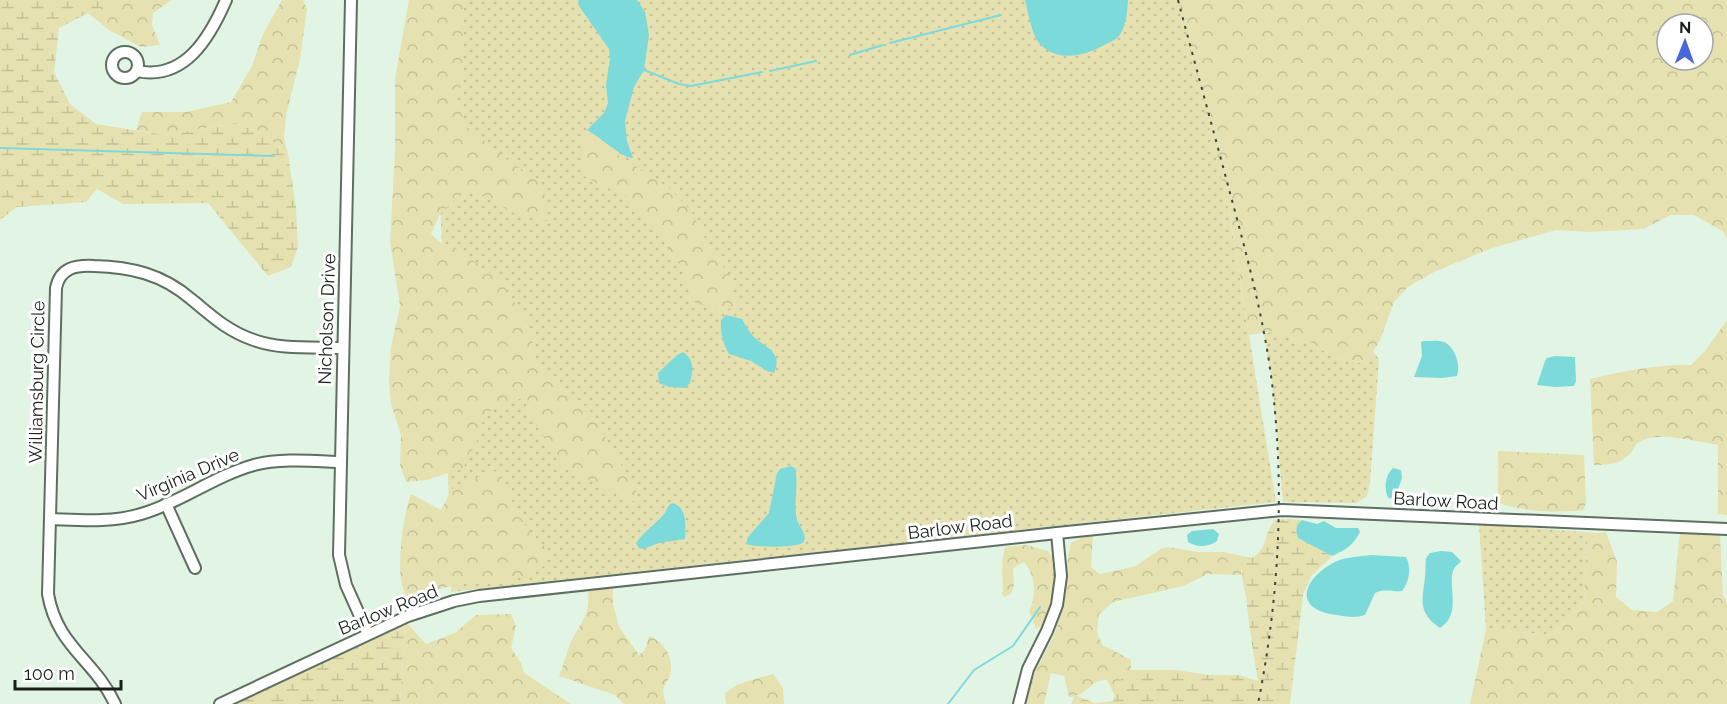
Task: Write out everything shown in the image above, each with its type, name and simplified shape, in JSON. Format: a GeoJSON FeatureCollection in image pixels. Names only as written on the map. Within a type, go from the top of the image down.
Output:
{"type":"FeatureCollection","features":[{"type":"Feature","properties":{"kind":"street"},"geometry":{"type":"LineString","coordinates":[[137,71],[159,73],[189,57],[207,38],[226,0]]}},
{"type":"Feature","properties":{"kind":"street","name":"Nicholson Drive"},"geometry":{"type":"LineString","coordinates":[[351,0],[342,348],[340,565],[346,585],[368,634]]}},
{"type":"Feature","properties":{"kind":"street","name":"Williamsburg Circle"},"geometry":{"type":"LineString","coordinates":[[115,704],[99,676],[67,641],[53,614],[48,584],[56,288],[61,274],[72,267],[83,265],[118,267],[144,272],[168,282],[222,325],[254,340],[286,346],[342,348]]}},
{"type":"Feature","properties":{"kind":"street","name":"Virginia Drive"},"geometry":{"type":"LineString","coordinates":[[50,519],[126,518],[143,514],[238,470],[256,465],[281,461],[340,462]]}},
{"type":"Feature","properties":{"kind":"street"},"geometry":{"type":"LineString","coordinates":[[166,504],[195,568]]}},
{"type":"Feature","properties":{"kind":"street","name":"Barlow Road"},"geometry":{"type":"LineString","coordinates":[[220,704],[423,610],[479,596],[1058,532],[1282,510],[1727,529]]}},
{"type":"Feature","properties":{"kind":"street"},"geometry":{"type":"LineString","coordinates":[[1019,704],[1028,669],[1057,605],[1061,576],[1058,532]]}},
{"type":"Feature","properties":{"kind":"green space"},"geometry":{"type":"Polygon","coordinates":[[[0,0],[121,0],[59,28],[54,72],[70,104],[96,124],[165,135],[235,123],[260,132],[288,154],[296,208],[298,247],[291,267],[268,276],[208,203],[123,204],[97,189],[86,202],[17,207],[0,220],[0,0]]]}},
{"type":"Feature","properties":{"kind":"green space"},"geometry":{"type":"Polygon","coordinates":[[[121,0],[172,0],[153,13],[152,25],[160,45],[141,47],[109,30],[88,13],[121,0]]]}},
{"type":"Feature","properties":{"kind":"green space"},"geometry":{"type":"Polygon","coordinates":[[[282,0],[303,0],[307,9],[300,59],[286,115],[284,139],[288,154],[260,132],[235,123],[165,135],[136,130],[142,112],[186,112],[231,102],[252,66],[263,34],[282,0]]]}},
{"type":"Feature","properties":{"kind":"green space"},"geometry":{"type":"Polygon","coordinates":[[[409,0],[464,0],[463,56],[458,102],[465,125],[509,161],[534,177],[543,189],[547,208],[547,221],[510,212],[489,196],[463,193],[440,214],[431,234],[442,244],[456,248],[501,281],[530,327],[536,363],[589,409],[636,490],[636,501],[628,502],[604,487],[561,467],[528,410],[524,397],[485,413],[478,439],[463,468],[427,480],[406,482],[400,465],[401,435],[391,404],[389,381],[391,347],[400,306],[390,242],[395,151],[395,79],[409,0]]]}},
{"type":"Feature","properties":{"kind":"green space"},"geometry":{"type":"Polygon","coordinates":[[[451,0],[1179,0],[1221,162],[1276,502],[451,592],[442,244],[433,70],[451,0]]]}},
{"type":"Feature","properties":{"kind":"green space"},"geometry":{"type":"Polygon","coordinates":[[[1179,0],[1727,0],[1727,240],[1724,232],[1694,215],[1671,215],[1643,229],[1589,232],[1556,230],[1489,249],[1434,272],[1408,287],[1394,302],[1380,340],[1373,352],[1360,363],[1333,358],[1313,343],[1274,331],[1249,335],[1230,216],[1179,0]]]}},
{"type":"Feature","properties":{"kind":"green space"},"geometry":{"type":"Polygon","coordinates":[[[593,133],[604,145],[669,188],[692,212],[708,244],[729,275],[737,304],[723,312],[694,302],[679,264],[654,228],[626,195],[584,176],[583,139],[593,133]]]}},
{"type":"Feature","properties":{"kind":"green space"},"geometry":{"type":"Polygon","coordinates":[[[1727,320],[1727,515],[1718,514],[1718,445],[1655,437],[1638,443],[1630,454],[1618,462],[1594,465],[1590,379],[1653,367],[1691,365],[1705,351],[1727,320]]]}},
{"type":"Feature","properties":{"kind":"green space"},"geometry":{"type":"Polygon","coordinates":[[[1274,331],[1313,343],[1333,358],[1360,363],[1373,352],[1379,359],[1370,482],[1367,496],[1356,503],[1283,502],[1272,383],[1264,334],[1274,331]]]}},
{"type":"Feature","properties":{"kind":"green space"},"geometry":{"type":"Polygon","coordinates":[[[1498,451],[1584,455],[1586,502],[1584,510],[1540,511],[1517,508],[1498,502],[1498,451]]]}},
{"type":"Feature","properties":{"kind":"green space"},"geometry":{"type":"Polygon","coordinates":[[[498,471],[505,481],[513,504],[522,520],[547,549],[546,564],[537,571],[515,579],[457,585],[407,600],[401,581],[400,561],[404,525],[411,494],[441,510],[452,489],[498,471]]]}},
{"type":"Feature","properties":{"kind":"green space"},"geometry":{"type":"Polygon","coordinates":[[[1274,520],[1302,520],[1297,528],[1298,538],[1332,556],[1311,576],[1303,595],[1290,704],[1071,704],[1075,695],[1095,703],[1113,701],[1124,670],[1176,670],[1209,675],[1239,675],[1258,681],[1241,564],[1261,550],[1274,520]]]}},
{"type":"Feature","properties":{"kind":"green space"},"geometry":{"type":"Polygon","coordinates":[[[1479,524],[1596,533],[1587,543],[1584,602],[1552,635],[1486,629],[1479,524]]]}},
{"type":"Feature","properties":{"kind":"green space"},"geometry":{"type":"Polygon","coordinates":[[[1680,531],[1720,535],[1723,595],[1727,602],[1727,704],[1470,704],[1486,629],[1552,635],[1584,602],[1587,543],[1596,533],[1606,532],[1617,562],[1616,597],[1632,610],[1657,612],[1673,601],[1680,531]]]}},
{"type":"Feature","properties":{"kind":"green space"},"geometry":{"type":"Polygon","coordinates":[[[1093,534],[1091,567],[1100,574],[1136,566],[1167,547],[1198,552],[1224,552],[1252,558],[1241,564],[1241,575],[1208,574],[1183,586],[1113,602],[1099,614],[1097,633],[1103,646],[1131,660],[1131,670],[1124,670],[1115,696],[1107,680],[1101,680],[1081,694],[1069,697],[1064,676],[1051,673],[1044,704],[1026,704],[1032,678],[1053,636],[1061,613],[1071,543],[1093,534]]]}},
{"type":"Feature","properties":{"kind":"green space"},"geometry":{"type":"Polygon","coordinates":[[[1026,545],[1048,551],[1055,560],[1051,608],[1043,624],[1036,629],[1029,611],[1034,592],[1033,580],[1024,562],[1013,568],[1014,586],[1011,594],[1004,597],[1001,593],[1003,592],[1002,561],[1005,547],[1026,545]]]}},
{"type":"Feature","properties":{"kind":"green space"},"geometry":{"type":"Polygon","coordinates":[[[613,588],[613,604],[619,627],[639,655],[645,650],[649,636],[663,645],[669,654],[671,671],[663,692],[666,704],[624,704],[615,695],[559,676],[570,644],[586,612],[588,591],[613,588]]]}},
{"type":"Feature","properties":{"kind":"green space"},"geometry":{"type":"Polygon","coordinates":[[[511,614],[516,626],[511,648],[521,663],[524,673],[571,704],[400,704],[405,621],[426,644],[455,633],[476,615],[511,614]]]}},
{"type":"Feature","properties":{"kind":"green space"},"geometry":{"type":"Polygon","coordinates":[[[405,621],[400,704],[233,704],[405,621]]]}},
{"type":"Feature","properties":{"kind":"green space"},"geometry":{"type":"Polygon","coordinates":[[[773,674],[783,688],[784,704],[726,704],[725,694],[730,690],[747,681],[773,674]]]}},
{"type":"Feature","properties":{"kind":"water"},"geometry":{"type":"Polygon","coordinates":[[[578,0],[637,0],[645,12],[649,35],[644,70],[634,87],[625,121],[627,141],[633,158],[623,155],[587,130],[604,113],[608,103],[606,85],[610,59],[609,49],[579,6],[578,0]]]}},
{"type":"Feature","properties":{"kind":"water"},"geometry":{"type":"Polygon","coordinates":[[[1025,0],[1128,0],[1125,23],[1118,37],[1096,49],[1070,56],[1054,53],[1040,44],[1025,0]]]}},
{"type":"Feature","properties":{"kind":"water"},"geometry":{"type":"Polygon","coordinates":[[[726,315],[742,319],[752,335],[771,350],[776,359],[774,373],[751,361],[729,354],[721,329],[721,320],[726,315]]]}},
{"type":"Feature","properties":{"kind":"water"},"geometry":{"type":"Polygon","coordinates":[[[1442,341],[1448,344],[1458,362],[1457,376],[1414,377],[1422,356],[1421,342],[1442,341]]]}},
{"type":"Feature","properties":{"kind":"water"},"geometry":{"type":"Polygon","coordinates":[[[683,352],[691,362],[690,383],[685,388],[669,387],[659,383],[658,373],[683,352]]]}},
{"type":"Feature","properties":{"kind":"water"},"geometry":{"type":"Polygon","coordinates":[[[1555,356],[1575,357],[1576,381],[1574,386],[1537,385],[1545,361],[1555,356]]]}},
{"type":"Feature","properties":{"kind":"water"},"geometry":{"type":"Polygon","coordinates":[[[791,466],[795,468],[796,514],[804,541],[801,544],[786,546],[746,544],[748,537],[769,513],[777,473],[780,469],[791,466]]]}},
{"type":"Feature","properties":{"kind":"water"},"geometry":{"type":"Polygon","coordinates":[[[1393,468],[1401,470],[1402,478],[1396,495],[1389,499],[1386,483],[1393,468]]]}},
{"type":"Feature","properties":{"kind":"water"},"geometry":{"type":"Polygon","coordinates":[[[672,503],[683,512],[685,539],[639,548],[636,543],[661,518],[672,503]]]}},
{"type":"Feature","properties":{"kind":"water"},"geometry":{"type":"Polygon","coordinates":[[[1302,520],[1317,524],[1324,521],[1336,528],[1358,528],[1360,532],[1349,547],[1332,556],[1298,538],[1297,528],[1302,520]]]}},
{"type":"Feature","properties":{"kind":"water"},"geometry":{"type":"Polygon","coordinates":[[[1213,529],[1219,534],[1214,543],[1199,546],[1188,542],[1187,535],[1192,531],[1213,529]]]}},
{"type":"Feature","properties":{"kind":"water"},"geometry":{"type":"Polygon","coordinates":[[[1452,552],[1461,561],[1452,573],[1453,606],[1451,614],[1440,628],[1428,617],[1423,600],[1426,558],[1430,553],[1452,552]]]}},
{"type":"Feature","properties":{"kind":"water"},"geometry":{"type":"Polygon","coordinates":[[[1370,555],[1406,557],[1409,575],[1402,591],[1385,590],[1375,593],[1365,615],[1361,616],[1351,617],[1323,612],[1313,607],[1308,601],[1309,586],[1322,570],[1341,560],[1370,555]]]}},
{"type":"Feature","properties":{"kind":"waterway"},"geometry":{"type":"LineString","coordinates":[[890,43],[1001,15]]}},
{"type":"Feature","properties":{"kind":"waterway"},"geometry":{"type":"LineString","coordinates":[[850,55],[883,45]]}},
{"type":"Feature","properties":{"kind":"waterway"},"geometry":{"type":"LineString","coordinates":[[770,71],[816,61]]}},
{"type":"Feature","properties":{"kind":"waterway"},"geometry":{"type":"LineString","coordinates":[[644,70],[679,84],[691,86],[762,72]]}},
{"type":"Feature","properties":{"kind":"waterway"},"geometry":{"type":"LineString","coordinates":[[0,148],[274,156]]}},
{"type":"Feature","properties":{"kind":"waterway"},"geometry":{"type":"LineString","coordinates":[[948,704],[974,670],[1013,646],[1040,607]]}},
{"type":"Feature","properties":{"kind":"railway"},"geometry":{"type":"LineString","coordinates":[[1178,0],[1249,264],[1260,311],[1272,383],[1278,464],[1278,544],[1271,624],[1258,704]]}}]}
